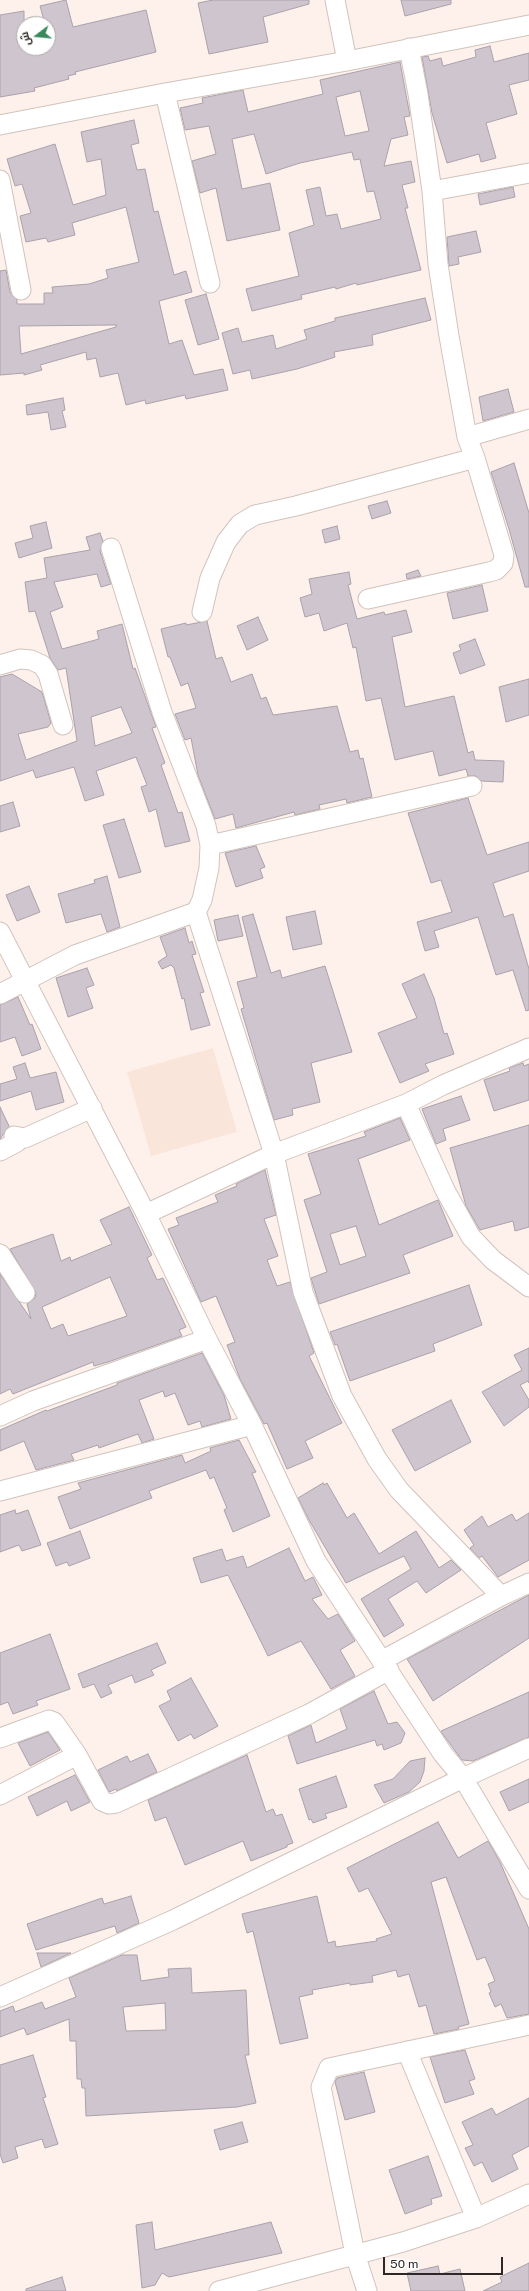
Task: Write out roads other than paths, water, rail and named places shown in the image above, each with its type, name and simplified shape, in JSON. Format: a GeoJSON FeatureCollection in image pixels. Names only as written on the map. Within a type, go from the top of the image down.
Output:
{"type":"FeatureCollection","features":[{"type":"Feature","properties":{"kind":"street"},"geometry":{"type":"LineString","coordinates":[[335,0],[347,61]]}},
{"type":"Feature","properties":{"kind":"street"},"geometry":{"type":"LineString","coordinates":[[0,125],[165,93],[347,61],[529,25]]}},
{"type":"Feature","properties":{"kind":"street"},"geometry":{"type":"LineString","coordinates":[[368,598],[496,570],[503,563],[504,555],[476,458],[467,437],[438,264],[432,191],[418,94],[409,48]]}},
{"type":"Feature","properties":{"kind":"street"},"geometry":{"type":"LineString","coordinates":[[165,93],[210,282]]}},
{"type":"Feature","properties":{"kind":"street"},"geometry":{"type":"LineString","coordinates":[[432,191],[529,173]]}},
{"type":"Feature","properties":{"kind":"street"},"geometry":{"type":"LineString","coordinates":[[0,180],[21,290]]}},
{"type":"Feature","properties":{"kind":"street"},"geometry":{"type":"LineString","coordinates":[[467,437],[529,419]]}},
{"type":"Feature","properties":{"kind":"street"},"geometry":{"type":"LineString","coordinates":[[202,612],[210,578],[226,542],[240,524],[250,518],[476,458]]}},
{"type":"Feature","properties":{"kind":"street"},"geometry":{"type":"LineString","coordinates":[[0,994],[75,955],[196,912],[202,900],[209,868],[210,845],[206,826],[151,678],[111,548]]}},
{"type":"Feature","properties":{"kind":"street"},"geometry":{"type":"LineString","coordinates":[[0,665],[20,659],[31,660],[42,665],[48,674],[63,725]]}},
{"type":"Feature","properties":{"kind":"street"},"geometry":{"type":"LineString","coordinates":[[210,845],[472,786]]}},
{"type":"Feature","properties":{"kind":"street"},"geometry":{"type":"LineString","coordinates":[[196,912],[274,1154],[303,1292],[342,1396],[377,1460],[399,1490],[501,1596]]}},
{"type":"Feature","properties":{"kind":"street"},"geometry":{"type":"LineString","coordinates":[[0,932],[146,1214],[206,1339],[252,1425],[316,1561],[386,1665],[443,1754],[463,1778],[529,1889]]}},
{"type":"Feature","properties":{"kind":"street"},"geometry":{"type":"LineString","coordinates":[[146,1214],[274,1154],[406,1104],[443,1085],[529,1048]]}},
{"type":"Feature","properties":{"kind":"street"},"geometry":{"type":"LineString","coordinates":[[406,1104],[445,1190],[471,1237],[493,1260],[529,1287]]}},
{"type":"Feature","properties":{"kind":"street"},"geometry":{"type":"LineString","coordinates":[[0,1152],[17,1142],[14,1136],[25,1138],[92,1108]]}},
{"type":"Feature","properties":{"kind":"street"},"geometry":{"type":"LineString","coordinates":[[0,1254],[26,1293]]}},
{"type":"Feature","properties":{"kind":"street"},"geometry":{"type":"LineString","coordinates":[[0,1416],[33,1401],[206,1339]]}},
{"type":"Feature","properties":{"kind":"street"},"geometry":{"type":"LineString","coordinates":[[0,1491],[252,1425]]}},
{"type":"Feature","properties":{"kind":"street"},"geometry":{"type":"LineString","coordinates":[[0,1738],[49,1720],[54,1722],[77,1755],[102,1801],[109,1804],[116,1803],[309,1714],[386,1665],[501,1596],[529,1583]]}},
{"type":"Feature","properties":{"kind":"street"},"geometry":{"type":"LineString","coordinates":[[0,1997],[173,1920],[463,1778],[529,1748]]}},
{"type":"Feature","properties":{"kind":"street"},"geometry":{"type":"LineString","coordinates":[[0,1795],[77,1755]]}},
{"type":"Feature","properties":{"kind":"street"},"geometry":{"type":"LineString","coordinates":[[367,2291],[355,2254],[321,2087],[329,2068],[529,2025]]}},
{"type":"Feature","properties":{"kind":"street"},"geometry":{"type":"LineString","coordinates":[[407,2051],[476,2218]]}},
{"type":"Feature","properties":{"kind":"street"},"geometry":{"type":"LineString","coordinates":[[219,2291],[403,2242],[476,2218],[529,2194]]}}]}
